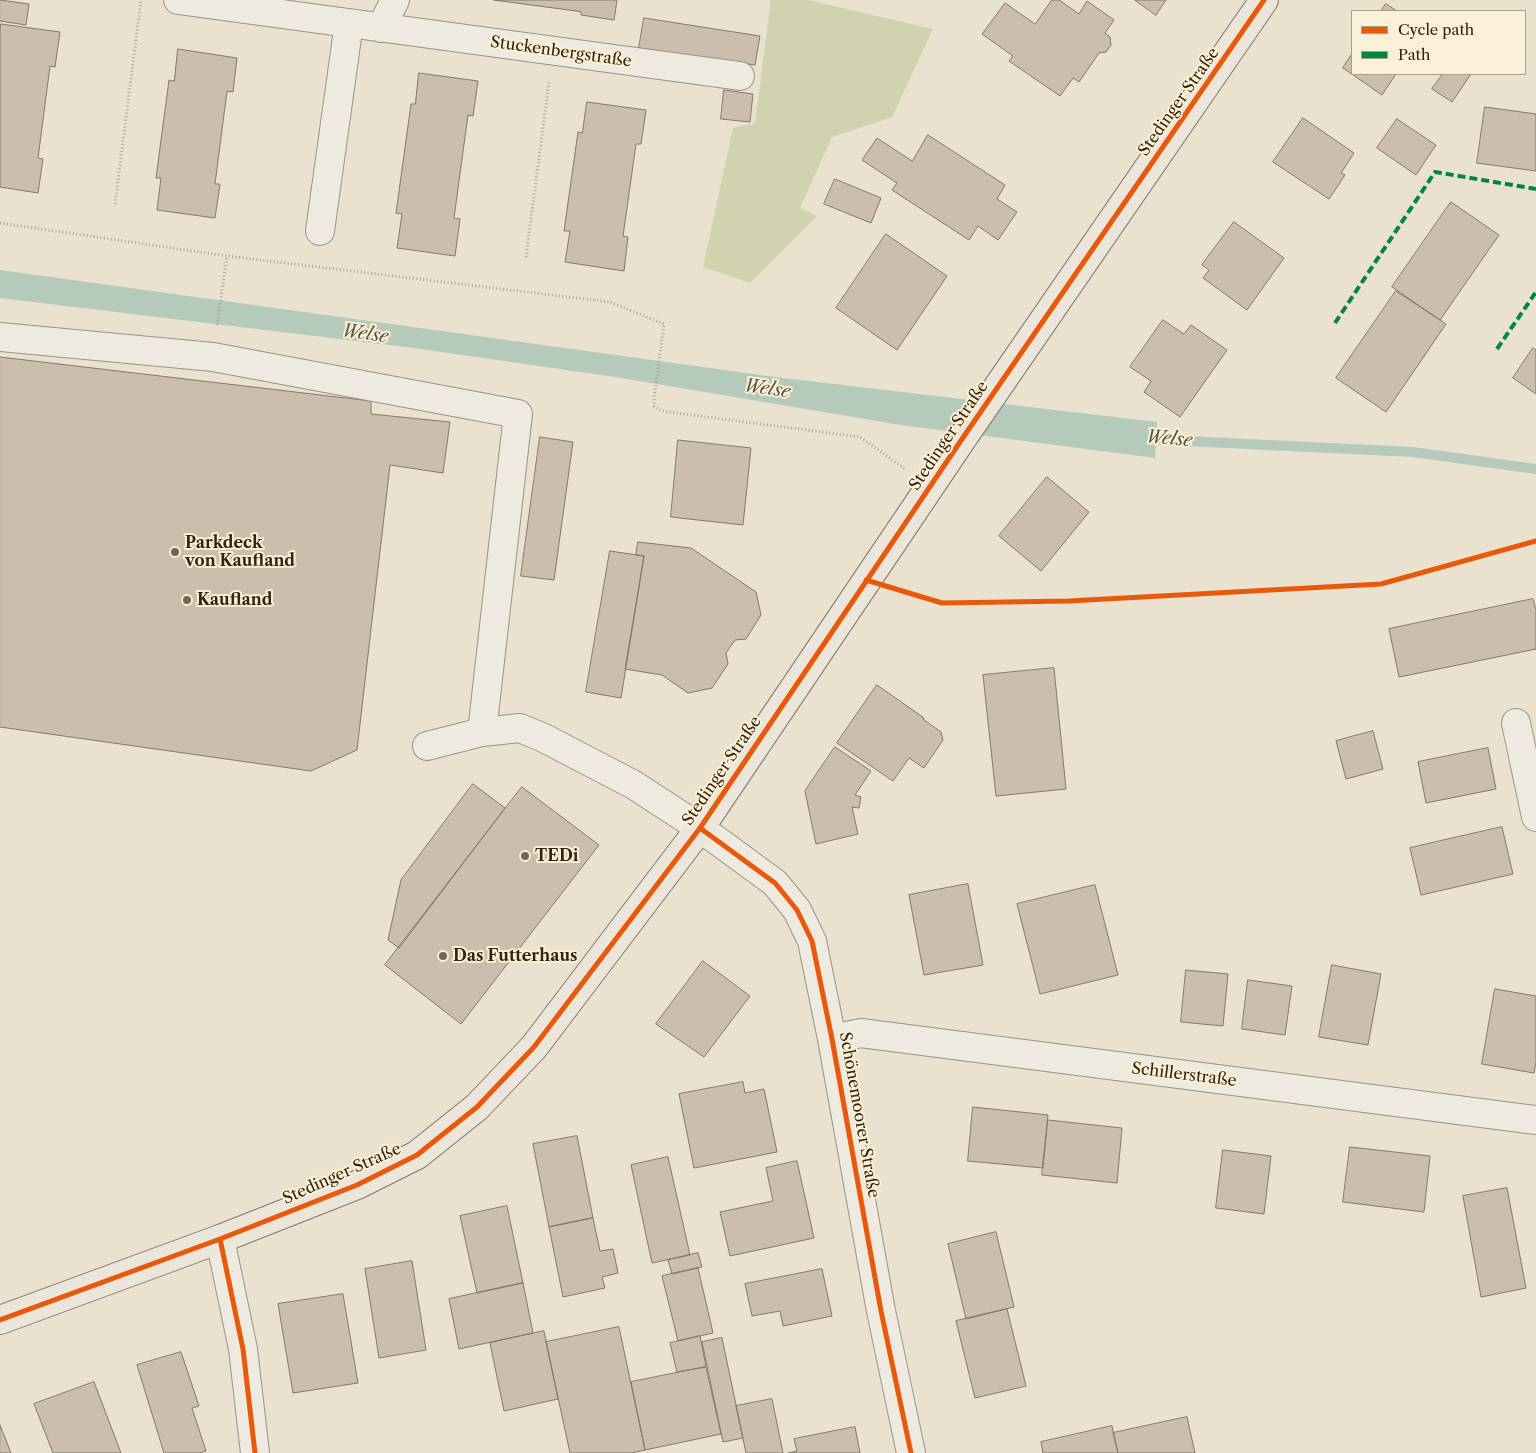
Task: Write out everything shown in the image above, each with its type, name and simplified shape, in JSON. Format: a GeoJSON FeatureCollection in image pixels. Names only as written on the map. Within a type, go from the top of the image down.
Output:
{"type":"FeatureCollection","features":[{"type":"Feature","properties":{"kind":"main road","name":"Stedinger Straße"},"geometry":{"type":"LineString","coordinates":[[0,1320],[220,1239],[357,1185],[417,1155],[477,1107],[534,1047],[700,828],[962,439],[1264,0]]}},
{"type":"Feature","properties":{"kind":"street","name":"Stuckenbergstraße"},"geometry":{"type":"LineString","coordinates":[[178,0],[740,76]]}},
{"type":"Feature","properties":{"kind":"street"},"geometry":{"type":"LineString","coordinates":[[381,28],[395,0]]}},
{"type":"Feature","properties":{"kind":"street"},"geometry":{"type":"LineString","coordinates":[[320,231],[349,24]]}},
{"type":"Feature","properties":{"kind":"street"},"geometry":{"type":"LineString","coordinates":[[0,338],[213,357],[518,414],[482,732]]}},
{"type":"Feature","properties":{"kind":"street"},"geometry":{"type":"LineString","coordinates":[[1516,723],[1536,817]]}},
{"type":"Feature","properties":{"kind":"street","name":"Schönemoorer Straße"},"geometry":{"type":"LineString","coordinates":[[427,746],[482,732],[520,728],[544,738],[634,786],[700,828],[775,883],[797,910],[812,941],[832,1038],[881,1312],[911,1453]]}},
{"type":"Feature","properties":{"kind":"street","name":"Schillerstraße"},"geometry":{"type":"LineString","coordinates":[[832,1038],[861,1033],[1536,1120]]}},
{"type":"Feature","properties":{"kind":"street"},"geometry":{"type":"LineString","coordinates":[[220,1239],[243,1349],[255,1453]]}},
{"type":"Feature","properties":{"kind":"path"},"geometry":{"type":"LineString","coordinates":[[115,204],[141,0]]}},
{"type":"Feature","properties":{"kind":"path"},"geometry":{"type":"LineString","coordinates":[[526,257],[552,50]]}},
{"type":"Feature","properties":{"kind":"path"},"geometry":{"type":"LineString","coordinates":[[0,223],[227,256],[610,302],[664,324],[654,398],[654,406],[661,411],[860,438],[930,487]]}},
{"type":"Feature","properties":{"kind":"path"},"geometry":{"type":"LineString","coordinates":[[213,357],[227,256]]}},
{"type":"Feature","properties":{"kind":"shaded area"},"geometry":{"type":"Polygon","coordinates":[[[771,0],[808,0],[933,29],[892,117],[832,137],[800,208],[817,216],[750,283],[703,267],[733,128],[755,123],[771,0]]]}},
{"type":"Feature","properties":{"kind":"water"},"geometry":{"type":"Polygon","coordinates":[[[0,270],[775,377],[1157,422],[1155,458],[901,425],[615,377],[414,348],[0,298],[0,270]]]}},
{"type":"Feature","properties":{"kind":"building"},"geometry":{"type":"Polygon","coordinates":[[[0,0],[29,4],[26,25],[0,21],[0,0]]]}},
{"type":"Feature","properties":{"kind":"building"},"geometry":{"type":"Polygon","coordinates":[[[494,0],[617,0],[614,20],[581,15],[581,12],[494,0]]]}},
{"type":"Feature","properties":{"kind":"building"},"geometry":{"type":"Polygon","coordinates":[[[1052,0],[1059,0],[1079,14],[1087,1],[1114,20],[1105,33],[1110,37],[1111,45],[1106,52],[1099,53],[1079,82],[1073,78],[1060,96],[1009,61],[1013,56],[982,34],[1005,3],[1035,24],[1052,0]]]}},
{"type":"Feature","properties":{"kind":"building"},"geometry":{"type":"Polygon","coordinates":[[[1135,0],[1166,0],[1156,15],[1135,0]]]}},
{"type":"Feature","properties":{"kind":"building"},"geometry":{"type":"Polygon","coordinates":[[[1386,4],[1395,10],[1382,10],[1386,4]]]}},
{"type":"Feature","properties":{"kind":"building"},"geometry":{"type":"Polygon","coordinates":[[[644,18],[760,36],[755,65],[639,48],[644,18]]]}},
{"type":"Feature","properties":{"kind":"building"},"geometry":{"type":"Polygon","coordinates":[[[1,24],[60,32],[55,67],[50,66],[38,158],[43,159],[38,193],[0,187],[1,24]]]}},
{"type":"Feature","properties":{"kind":"building"},"geometry":{"type":"Polygon","coordinates":[[[178,49],[237,58],[233,92],[227,91],[215,184],[220,184],[215,218],[157,210],[161,178],[156,178],[169,80],[174,81],[178,49]]]}},
{"type":"Feature","properties":{"kind":"building"},"geometry":{"type":"Polygon","coordinates":[[[1351,56],[1351,74],[1343,68],[1351,56]]]}},
{"type":"Feature","properties":{"kind":"building"},"geometry":{"type":"Polygon","coordinates":[[[419,73],[478,81],[473,116],[468,115],[454,218],[460,219],[455,256],[397,248],[402,214],[396,213],[411,104],[415,104],[419,73]]]}},
{"type":"Feature","properties":{"kind":"building"},"geometry":{"type":"Polygon","coordinates":[[[1353,75],[1395,75],[1382,95],[1353,75]]]}},
{"type":"Feature","properties":{"kind":"building"},"geometry":{"type":"Polygon","coordinates":[[[1442,75],[1470,75],[1452,102],[1432,89],[1442,75]]]}},
{"type":"Feature","properties":{"kind":"building"},"geometry":{"type":"Polygon","coordinates":[[[724,90],[753,94],[750,122],[721,119],[724,90]]]}},
{"type":"Feature","properties":{"kind":"building"},"geometry":{"type":"Polygon","coordinates":[[[587,102],[646,110],[641,144],[636,144],[623,236],[628,237],[624,271],[565,262],[570,231],[564,231],[578,132],[582,133],[587,102]]]}},
{"type":"Feature","properties":{"kind":"building"},"geometry":{"type":"Polygon","coordinates":[[[1485,107],[1536,114],[1536,171],[1477,163],[1485,107]]]}},
{"type":"Feature","properties":{"kind":"building"},"geometry":{"type":"Polygon","coordinates":[[[1303,118],[1354,153],[1341,173],[1345,175],[1329,199],[1273,162],[1303,118]]]}},
{"type":"Feature","properties":{"kind":"building"},"geometry":{"type":"Polygon","coordinates":[[[1397,119],[1436,145],[1416,175],[1377,148],[1397,119]]]}},
{"type":"Feature","properties":{"kind":"building"},"geometry":{"type":"Polygon","coordinates":[[[928,135],[1005,185],[997,199],[1017,212],[998,240],[978,226],[969,240],[892,190],[897,183],[862,160],[877,138],[912,161],[928,135]]]}},
{"type":"Feature","properties":{"kind":"building"},"geometry":{"type":"Polygon","coordinates":[[[835,179],[881,198],[871,223],[824,204],[835,179]]]}},
{"type":"Feature","properties":{"kind":"building"},"geometry":{"type":"Polygon","coordinates":[[[1451,202],[1499,235],[1440,320],[1392,287],[1451,202]]]}},
{"type":"Feature","properties":{"kind":"building"},"geometry":{"type":"Polygon","coordinates":[[[1234,222],[1284,258],[1247,310],[1203,278],[1209,270],[1202,265],[1234,222]]]}},
{"type":"Feature","properties":{"kind":"building"},"geometry":{"type":"Polygon","coordinates":[[[886,234],[947,276],[897,350],[836,308],[886,234]]]}},
{"type":"Feature","properties":{"kind":"building"},"geometry":{"type":"Polygon","coordinates":[[[1396,291],[1446,324],[1386,412],[1336,378],[1396,291]]]}},
{"type":"Feature","properties":{"kind":"building"},"geometry":{"type":"Polygon","coordinates":[[[1163,320],[1184,334],[1191,325],[1227,350],[1180,417],[1144,392],[1151,381],[1130,367],[1163,320]]]}},
{"type":"Feature","properties":{"kind":"building"},"geometry":{"type":"Polygon","coordinates":[[[1533,348],[1536,350],[1536,394],[1513,378],[1533,348]]]}},
{"type":"Feature","properties":{"kind":"building","name":"Parkdeck von Kaufland"},"geometry":{"type":"Polygon","coordinates":[[[0,357],[371,401],[371,414],[450,422],[443,473],[390,465],[357,750],[311,771],[0,727],[0,357]]]}},
{"type":"Feature","properties":{"kind":"building"},"geometry":{"type":"Polygon","coordinates":[[[540,437],[573,442],[554,580],[521,576],[540,437]]]}},
{"type":"Feature","properties":{"kind":"building"},"geometry":{"type":"Polygon","coordinates":[[[678,440],[751,448],[743,525],[671,517],[678,440]]]}},
{"type":"Feature","properties":{"kind":"building"},"geometry":{"type":"Polygon","coordinates":[[[1047,477],[1089,512],[1041,571],[999,536],[1047,477]]]}},
{"type":"Feature","properties":{"kind":"building"},"geometry":{"type":"Polygon","coordinates":[[[638,542],[691,548],[756,592],[761,615],[746,639],[735,640],[726,653],[728,664],[712,688],[688,693],[662,675],[625,669],[644,556],[636,555],[638,542]]]}},
{"type":"Feature","properties":{"kind":"building"},"geometry":{"type":"Polygon","coordinates":[[[610,551],[644,556],[621,698],[586,692],[610,551]]]}},
{"type":"Feature","properties":{"kind":"building"},"geometry":{"type":"Polygon","coordinates":[[[1533,599],[1536,610],[1536,649],[1399,677],[1389,629],[1533,599]]]}},
{"type":"Feature","properties":{"kind":"building"},"geometry":{"type":"Polygon","coordinates":[[[1054,668],[1066,789],[996,796],[983,675],[1054,668]]]}},
{"type":"Feature","properties":{"kind":"building"},"geometry":{"type":"Polygon","coordinates":[[[877,685],[941,732],[943,740],[924,768],[909,758],[893,781],[837,743],[877,685]]]}},
{"type":"Feature","properties":{"kind":"building"},"geometry":{"type":"Polygon","coordinates":[[[1373,731],[1383,769],[1346,779],[1336,741],[1373,731]]]}},
{"type":"Feature","properties":{"kind":"building"},"geometry":{"type":"Polygon","coordinates":[[[835,747],[871,771],[855,795],[861,797],[859,808],[852,807],[858,834],[816,844],[805,791],[835,747]]]}},
{"type":"Feature","properties":{"kind":"building"},"geometry":{"type":"Polygon","coordinates":[[[1488,748],[1496,789],[1426,803],[1418,762],[1488,748]]]}},
{"type":"Feature","properties":{"kind":"building"},"geometry":{"type":"Polygon","coordinates":[[[473,784],[505,808],[399,948],[388,940],[401,880],[473,784]]]}},
{"type":"Feature","properties":{"kind":"building"},"geometry":{"type":"Polygon","coordinates":[[[522,787],[599,845],[461,1024],[385,965],[522,787]]]}},
{"type":"Feature","properties":{"kind":"building"},"geometry":{"type":"Polygon","coordinates":[[[1502,827],[1513,874],[1421,895],[1410,848],[1502,827]]]}},
{"type":"Feature","properties":{"kind":"building"},"geometry":{"type":"Polygon","coordinates":[[[968,884],[983,965],[924,975],[909,895],[968,884]]]}},
{"type":"Feature","properties":{"kind":"building"},"geometry":{"type":"Polygon","coordinates":[[[1095,885],[1118,975],[1040,994],[1017,904],[1095,885]]]}},
{"type":"Feature","properties":{"kind":"building"},"geometry":{"type":"Polygon","coordinates":[[[703,961],[750,996],[704,1057],[656,1024],[703,961]]]}},
{"type":"Feature","properties":{"kind":"building"},"geometry":{"type":"Polygon","coordinates":[[[1332,965],[1381,974],[1368,1045],[1319,1037],[1332,965]]]}},
{"type":"Feature","properties":{"kind":"building"},"geometry":{"type":"Polygon","coordinates":[[[1186,970],[1228,974],[1223,1026],[1181,1022],[1186,970]]]}},
{"type":"Feature","properties":{"kind":"building"},"geometry":{"type":"Polygon","coordinates":[[[1248,980],[1292,986],[1285,1035],[1242,1029],[1248,980]]]}},
{"type":"Feature","properties":{"kind":"building"},"geometry":{"type":"Polygon","coordinates":[[[1495,989],[1536,996],[1536,1062],[1534,1073],[1482,1064],[1495,989]]]}},
{"type":"Feature","properties":{"kind":"building"},"geometry":{"type":"Polygon","coordinates":[[[743,1082],[745,1093],[764,1089],[777,1152],[694,1168],[679,1094],[743,1082]]]}},
{"type":"Feature","properties":{"kind":"building"},"geometry":{"type":"Polygon","coordinates":[[[973,1107],[1048,1115],[1043,1168],[968,1161],[973,1107]]]}},
{"type":"Feature","properties":{"kind":"building"},"geometry":{"type":"Polygon","coordinates":[[[1048,1120],[1122,1128],[1117,1183],[1042,1175],[1048,1120]]]}},
{"type":"Feature","properties":{"kind":"building"},"geometry":{"type":"Polygon","coordinates":[[[577,1136],[593,1218],[549,1227],[533,1144],[577,1136]]]}},
{"type":"Feature","properties":{"kind":"building"},"geometry":{"type":"Polygon","coordinates":[[[1350,1147],[1430,1156],[1424,1212],[1343,1202],[1350,1147]]]}},
{"type":"Feature","properties":{"kind":"building"},"geometry":{"type":"Polygon","coordinates":[[[1223,1150],[1271,1156],[1264,1214],[1216,1208],[1223,1150]]]}},
{"type":"Feature","properties":{"kind":"building"},"geometry":{"type":"Polygon","coordinates":[[[668,1157],[690,1255],[652,1263],[631,1165],[668,1157]]]}},
{"type":"Feature","properties":{"kind":"building"},"geometry":{"type":"Polygon","coordinates":[[[797,1161],[814,1238],[730,1256],[720,1212],[773,1201],[766,1168],[797,1161]]]}},
{"type":"Feature","properties":{"kind":"building"},"geometry":{"type":"Polygon","coordinates":[[[1507,1188],[1526,1288],[1481,1297],[1463,1196],[1507,1188]]]}},
{"type":"Feature","properties":{"kind":"building"},"geometry":{"type":"Polygon","coordinates":[[[507,1206],[523,1283],[477,1293],[460,1216],[507,1206]]]}},
{"type":"Feature","properties":{"kind":"building"},"geometry":{"type":"Polygon","coordinates":[[[593,1218],[600,1251],[613,1249],[618,1273],[602,1277],[605,1288],[563,1297],[549,1227],[593,1218]]]}},
{"type":"Feature","properties":{"kind":"building"},"geometry":{"type":"Polygon","coordinates":[[[996,1232],[1014,1307],[966,1319],[948,1244],[996,1232]]]}},
{"type":"Feature","properties":{"kind":"building"},"geometry":{"type":"Polygon","coordinates":[[[698,1253],[702,1267],[672,1274],[668,1260],[698,1253]]]}},
{"type":"Feature","properties":{"kind":"building"},"geometry":{"type":"Polygon","coordinates":[[[412,1261],[426,1350],[379,1358],[365,1269],[412,1261]]]}},
{"type":"Feature","properties":{"kind":"building"},"geometry":{"type":"Polygon","coordinates":[[[698,1268],[713,1333],[678,1341],[662,1276],[698,1268]]]}},
{"type":"Feature","properties":{"kind":"building"},"geometry":{"type":"Polygon","coordinates":[[[822,1269],[832,1316],[783,1326],[780,1311],[752,1316],[745,1284],[822,1269]]]}},
{"type":"Feature","properties":{"kind":"building"},"geometry":{"type":"Polygon","coordinates":[[[523,1283],[533,1333],[459,1349],[449,1299],[523,1283]]]}},
{"type":"Feature","properties":{"kind":"building"},"geometry":{"type":"Polygon","coordinates":[[[343,1294],[358,1383],[293,1393],[278,1304],[343,1294]]]}},
{"type":"Feature","properties":{"kind":"building"},"geometry":{"type":"Polygon","coordinates":[[[1007,1309],[1026,1386],[975,1398],[956,1321],[1007,1309]]]}},
{"type":"Feature","properties":{"kind":"building"},"geometry":{"type":"Polygon","coordinates":[[[619,1327],[645,1450],[631,1453],[570,1453],[546,1342],[619,1327]]]}},
{"type":"Feature","properties":{"kind":"building"},"geometry":{"type":"Polygon","coordinates":[[[544,1331],[558,1399],[504,1411],[490,1343],[544,1331]]]}},
{"type":"Feature","properties":{"kind":"building"},"geometry":{"type":"Polygon","coordinates":[[[700,1336],[706,1367],[677,1372],[670,1343],[700,1336]]]}},
{"type":"Feature","properties":{"kind":"building"},"geometry":{"type":"Polygon","coordinates":[[[722,1338],[743,1438],[723,1442],[702,1342],[722,1338]]]}},
{"type":"Feature","properties":{"kind":"building"},"geometry":{"type":"Polygon","coordinates":[[[181,1352],[199,1406],[192,1408],[206,1451],[200,1453],[164,1453],[137,1365],[181,1352]]]}},
{"type":"Feature","properties":{"kind":"building"},"geometry":{"type":"Polygon","coordinates":[[[706,1367],[721,1434],[645,1450],[631,1382],[706,1367]]]}},
{"type":"Feature","properties":{"kind":"building"},"geometry":{"type":"Polygon","coordinates":[[[94,1382],[121,1453],[53,1453],[34,1404],[94,1382]]]}},
{"type":"Feature","properties":{"kind":"building"},"geometry":{"type":"Polygon","coordinates":[[[772,1399],[783,1453],[746,1453],[736,1406],[772,1399]]]}},
{"type":"Feature","properties":{"kind":"building"},"geometry":{"type":"Polygon","coordinates":[[[1187,1417],[1195,1453],[1118,1453],[1113,1433],[1187,1417]]]}},
{"type":"Feature","properties":{"kind":"building"},"geometry":{"type":"Polygon","coordinates":[[[0,1425],[11,1453],[0,1453],[0,1425]]]}},
{"type":"Feature","properties":{"kind":"building"},"geometry":{"type":"Polygon","coordinates":[[[1112,1426],[1118,1453],[1043,1453],[1041,1442],[1112,1426]]]}},
{"type":"Feature","properties":{"kind":"building"},"geometry":{"type":"Polygon","coordinates":[[[855,1427],[860,1453],[788,1453],[797,1451],[794,1439],[855,1427]]]}},
{"type":"Feature","properties":{"kind":"waterway","name":"Welse"},"geometry":{"type":"LineString","coordinates":[[1143,436],[1165,440],[1413,452],[1536,469]]}},
{"type":"Feature","properties":{"kind":"marked path"},"geometry":{"type":"LineString","coordinates":[[1335,323],[1435,172],[1536,189]]}},
{"type":"Feature","properties":{"kind":"marked path"},"geometry":{"type":"LineString","coordinates":[[1497,349],[1536,292]]}},
{"type":"Feature","properties":{"kind":"cycle path"},"geometry":{"type":"LineString","coordinates":[[0,1320],[220,1239],[357,1185],[417,1155],[477,1107],[534,1047],[700,828],[962,439],[1264,0]]}},
{"type":"Feature","properties":{"kind":"cycle path"},"geometry":{"type":"LineString","coordinates":[[866,580],[942,603],[1069,601],[1381,584],[1536,541]]}},
{"type":"Feature","properties":{"kind":"cycle path"},"geometry":{"type":"LineString","coordinates":[[700,828],[775,883],[797,910],[812,941],[832,1039],[881,1311],[911,1453]]}},
{"type":"Feature","properties":{"kind":"cycle path"},"geometry":{"type":"LineString","coordinates":[[220,1239],[243,1349],[255,1453]]}},
{"type":"Feature","properties":{"kind":"place","name":"Parkdeck von Kaufland"},"geometry":{"type":"Point","coordinates":[175,552]}},
{"type":"Feature","properties":{"kind":"place","name":"Kaufland"},"geometry":{"type":"Point","coordinates":[187,600]}},
{"type":"Feature","properties":{"kind":"place","name":"TEDi"},"geometry":{"type":"Point","coordinates":[525,856]}},
{"type":"Feature","properties":{"kind":"place","name":"Das Futterhaus"},"geometry":{"type":"Point","coordinates":[443,956]}}]}
